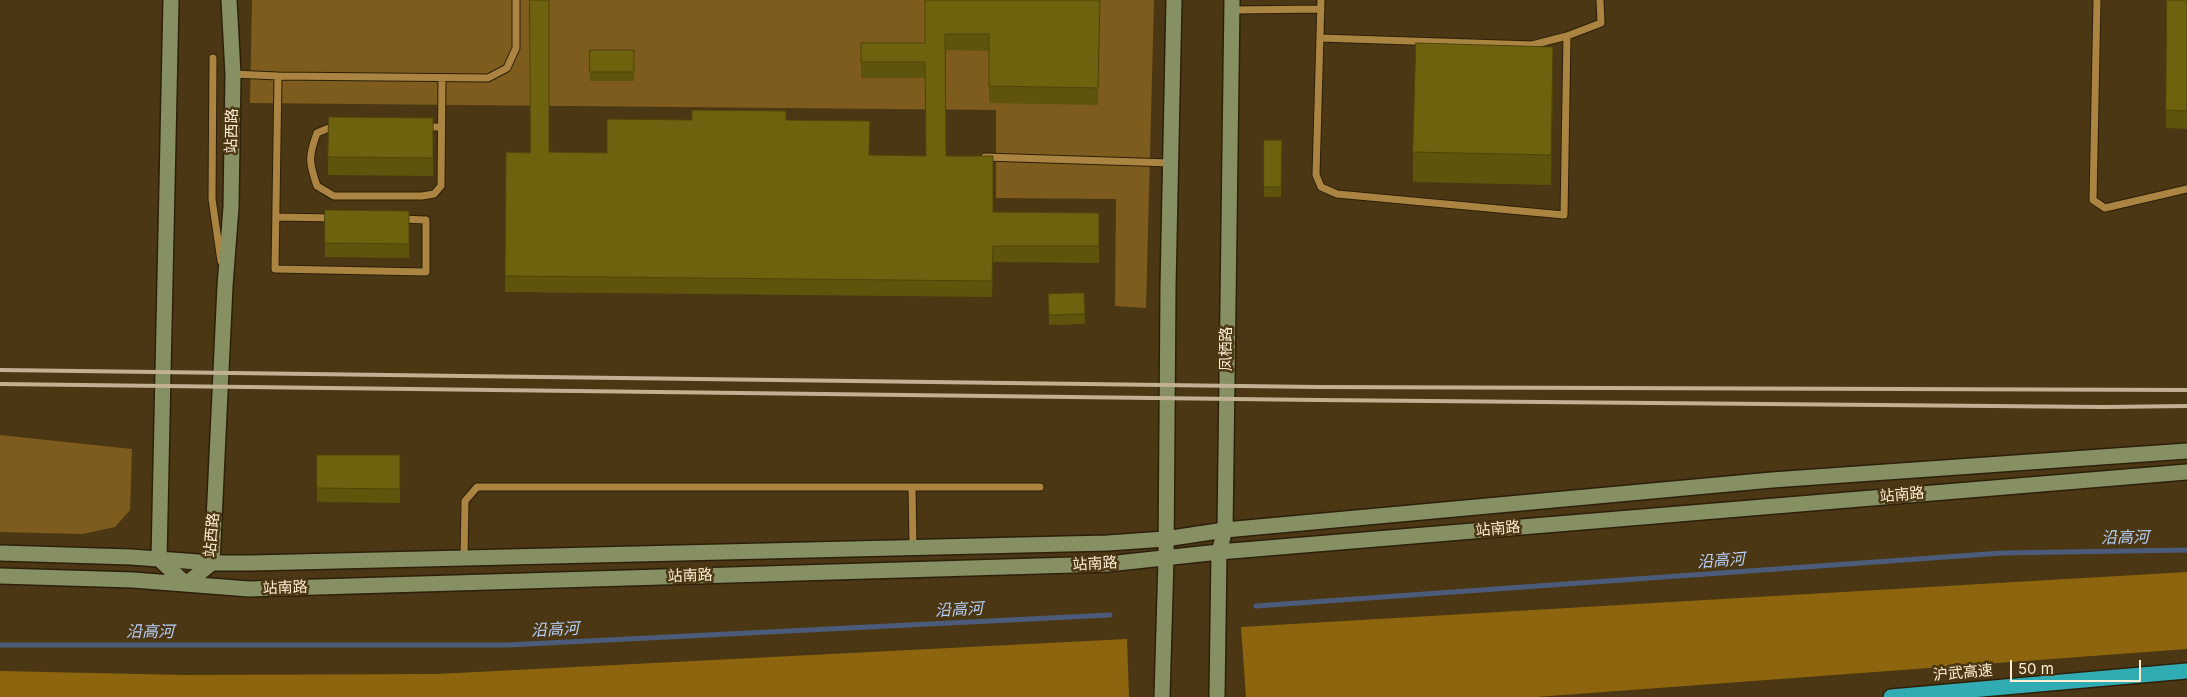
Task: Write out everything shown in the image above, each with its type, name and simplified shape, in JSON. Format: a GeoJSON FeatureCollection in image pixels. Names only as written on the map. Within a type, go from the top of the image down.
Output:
{"type":"FeatureCollection","features":[{"type":"Feature","properties":{"kind":"highway","name":"沪武高速"},"geometry":{"type":"LineString","coordinates":[[1891,697],[2187,671]]}},
{"type":"Feature","properties":{"kind":"street"},"geometry":{"type":"LineString","coordinates":[[171,0],[160,560],[186,584]]}},
{"type":"Feature","properties":{"kind":"street","name":"站西路"},"geometry":{"type":"LineString","coordinates":[[186,584],[212,563],[225,286],[231,207],[233,74],[229,0]]}},
{"type":"Feature","properties":{"kind":"street"},"geometry":{"type":"LineString","coordinates":[[1162,697],[1166,559],[1164,539],[1174,0]]}},
{"type":"Feature","properties":{"kind":"street","name":"凤栖路"},"geometry":{"type":"LineString","coordinates":[[1217,697],[1219,552],[1225,530],[1232,5]]}},
{"type":"Feature","properties":{"kind":"street","name":"站南路"},"geometry":{"type":"LineString","coordinates":[[0,553],[212,563],[1108,543],[1164,539],[1225,530],[1772,480],[2187,451]]}},
{"type":"Feature","properties":{"kind":"street","name":"站南路"},"geometry":{"type":"LineString","coordinates":[[0,576],[186,584],[249,589],[1108,564],[1219,552],[2187,472]]}},
{"type":"Feature","properties":{"kind":"lane"},"geometry":{"type":"LineString","coordinates":[[233,74],[488,78],[507,68],[516,48],[516,0]]}},
{"type":"Feature","properties":{"kind":"lane"},"geometry":{"type":"LineString","coordinates":[[1322,0],[1316,175],[1321,186],[1337,194],[1564,216],[1568,36]]}},
{"type":"Feature","properties":{"kind":"lane"},"geometry":{"type":"LineString","coordinates":[[1320,38],[1532,45],[1568,36],[1600,23],[1600,0]]}},
{"type":"Feature","properties":{"kind":"lane"},"geometry":{"type":"LineString","coordinates":[[2097,0],[2093,200],[2105,208],[2187,190]]}},
{"type":"Feature","properties":{"kind":"lane"},"geometry":{"type":"LineString","coordinates":[[1232,5],[1321,9]]}},
{"type":"Feature","properties":{"kind":"lane"},"geometry":{"type":"LineString","coordinates":[[214,58],[212,199],[225,286]]}},
{"type":"Feature","properties":{"kind":"lane"},"geometry":{"type":"LineString","coordinates":[[278,76],[275,269],[426,272],[426,220],[389,219]]}},
{"type":"Feature","properties":{"kind":"lane"},"geometry":{"type":"LineString","coordinates":[[344,125],[334,125],[316,133],[311,150],[310,166],[317,186],[334,196],[422,196],[434,194],[440,186],[442,78]]}},
{"type":"Feature","properties":{"kind":"lane"},"geometry":{"type":"LineString","coordinates":[[412,126],[441,127]]}},
{"type":"Feature","properties":{"kind":"lane"},"geometry":{"type":"LineString","coordinates":[[974,156],[1170,163]]}},
{"type":"Feature","properties":{"kind":"lane"},"geometry":{"type":"LineString","coordinates":[[276,217],[342,218]]}},
{"type":"Feature","properties":{"kind":"lane"},"geometry":{"type":"LineString","coordinates":[[464,558],[465,501],[477,487],[1040,487]]}},
{"type":"Feature","properties":{"kind":"lane"},"geometry":{"type":"LineString","coordinates":[[912,487],[913,548]]}},
{"type":"Feature","properties":{"kind":"shaded area"},"geometry":{"type":"Polygon","coordinates":[[[252,0],[1154,0],[1146,308],[1115,306],[1116,199],[996,198],[996,110],[250,103],[252,0]]]}},
{"type":"Feature","properties":{"kind":"shaded area"},"geometry":{"type":"Polygon","coordinates":[[[0,435],[132,449],[130,510],[115,527],[82,534],[0,532],[0,435]]]}},
{"type":"Feature","properties":{"kind":"shaded area"},"geometry":{"type":"Polygon","coordinates":[[[2187,572],[2187,649],[1536,697],[1246,697],[1241,627],[2187,572]]]}},
{"type":"Feature","properties":{"kind":"shaded area"},"geometry":{"type":"Polygon","coordinates":[[[1127,639],[1129,697],[0,697],[0,671],[185,675],[437,674],[1127,639]]]}},
{"type":"Feature","properties":{"kind":"building"},"geometry":{"type":"Polygon","coordinates":[[[530,0],[549,0],[549,152],[607,153],[607,119],[692,120],[692,110],[786,111],[786,120],[870,121],[869,155],[926,156],[925,62],[861,62],[861,43],[925,43],[925,0],[1100,0],[1098,88],[989,86],[989,34],[945,34],[946,156],[993,156],[993,212],[1099,213],[1099,246],[993,246],[992,281],[505,276],[506,152],[530,153],[530,0]]]}},
{"type":"Feature","properties":{"kind":"building"},"geometry":{"type":"Polygon","coordinates":[[[2167,0],[2187,0],[2187,111],[2166,110],[2167,0]]]}},
{"type":"Feature","properties":{"kind":"building"},"geometry":{"type":"Polygon","coordinates":[[[1416,43],[1553,47],[1551,155],[1413,152],[1416,43]]]}},
{"type":"Feature","properties":{"kind":"building"},"geometry":{"type":"Polygon","coordinates":[[[590,50],[634,50],[634,72],[590,72],[590,50]]]}},
{"type":"Feature","properties":{"kind":"building"},"geometry":{"type":"Polygon","coordinates":[[[329,117],[433,118],[433,158],[328,157],[329,117]]]}},
{"type":"Feature","properties":{"kind":"building"},"geometry":{"type":"Polygon","coordinates":[[[1264,140],[1282,140],[1281,187],[1264,187],[1264,140]]]}},
{"type":"Feature","properties":{"kind":"building"},"geometry":{"type":"Polygon","coordinates":[[[325,210],[409,211],[409,244],[325,243],[325,210]]]}},
{"type":"Feature","properties":{"kind":"building"},"geometry":{"type":"Polygon","coordinates":[[[1084,293],[1085,314],[1049,315],[1048,294],[1084,293]]]}},
{"type":"Feature","properties":{"kind":"building"},"geometry":{"type":"Polygon","coordinates":[[[317,455],[400,455],[400,489],[317,488],[317,455]]]}},
{"type":"Feature","properties":{"kind":"waterway","name":"沿高河"},"geometry":{"type":"LineString","coordinates":[[1256,606],[2002,553],[2187,550]]}},
{"type":"Feature","properties":{"kind":"waterway","name":"沿高河"},"geometry":{"type":"LineString","coordinates":[[0,645],[507,645],[1110,615]]}},
{"type":"Feature","properties":{"kind":"railway"},"geometry":{"type":"LineString","coordinates":[[0,370],[1318,387],[2187,390]]}},
{"type":"Feature","properties":{"kind":"railway"},"geometry":{"type":"LineString","coordinates":[[0,384],[1317,400],[2104,407],[2187,406]]}}]}
